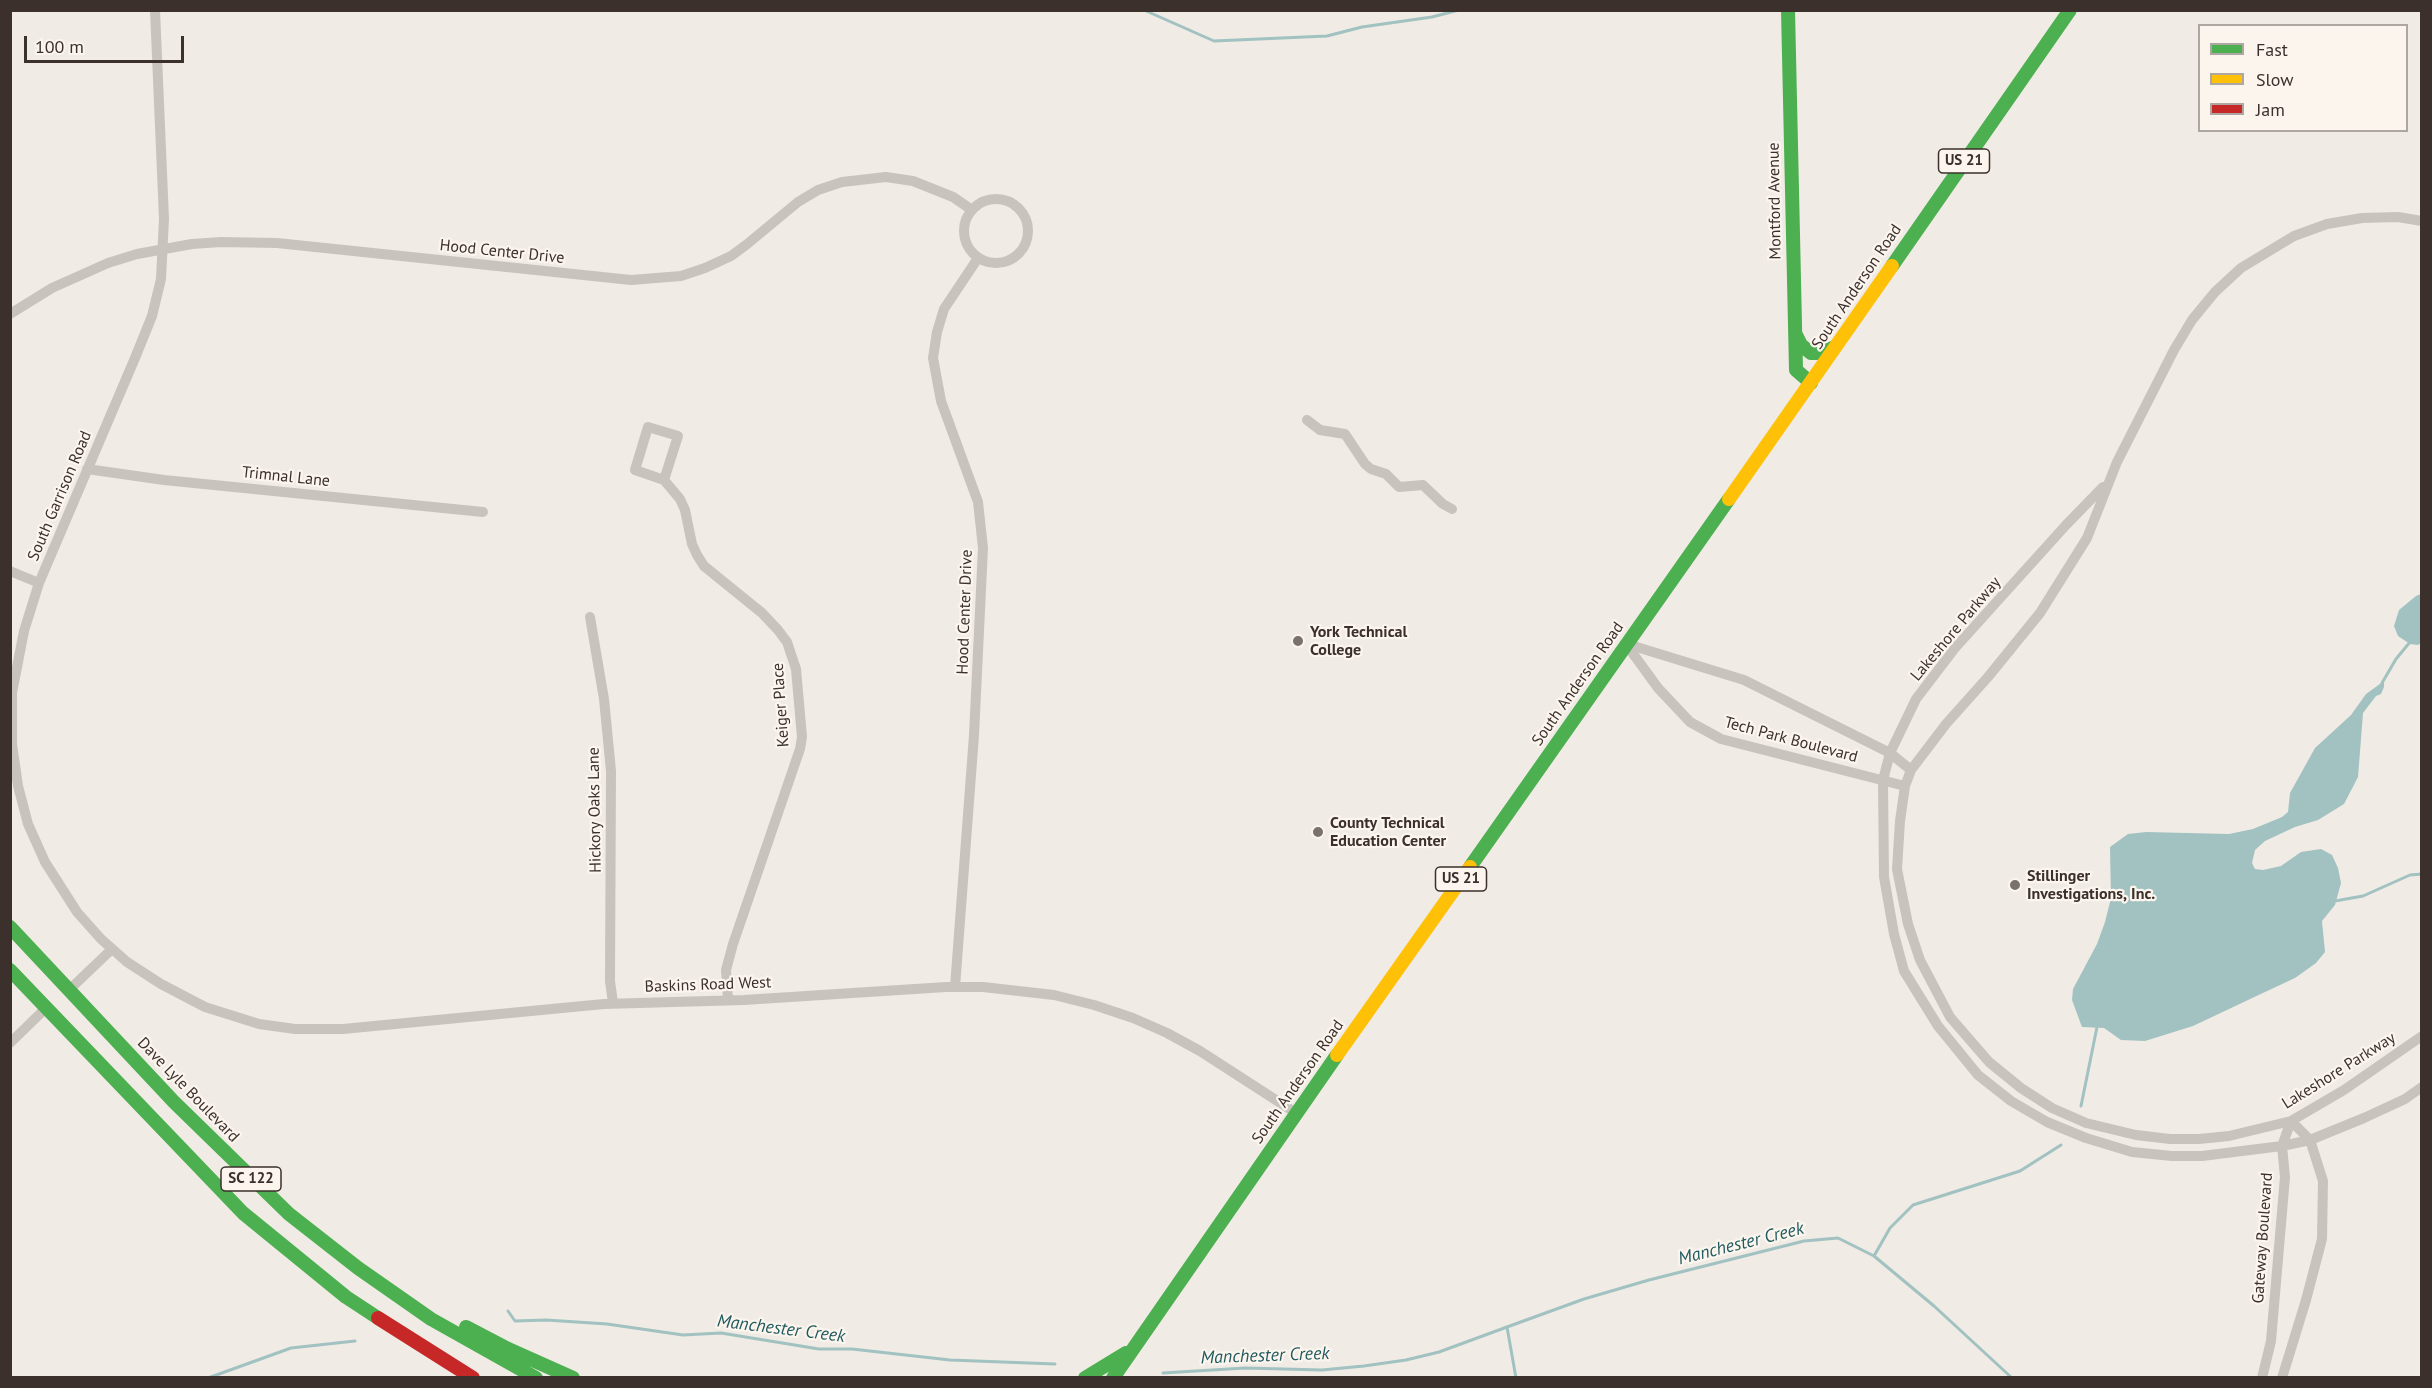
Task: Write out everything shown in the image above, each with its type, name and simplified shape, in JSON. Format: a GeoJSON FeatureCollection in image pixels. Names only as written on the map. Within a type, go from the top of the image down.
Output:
{"type":"FeatureCollection","features":[{"type":"Feature","properties":{"kind":"main road","name":"Montford Avenue"},"geometry":{"type":"LineString","coordinates":[[1788,10],[1796,370],[1812,383]]}},
{"type":"Feature","properties":{"kind":"main road","name":"South Anderson Road"},"geometry":{"type":"LineString","coordinates":[[1113,1377],[1296,1113],[1812,383],[2070,10]]}},
{"type":"Feature","properties":{"kind":"main road"},"geometry":{"type":"LineString","coordinates":[[1795,332],[1801,345],[1811,353],[1821,353],[1835,348]]}},
{"type":"Feature","properties":{"kind":"main road","name":"Dave Lyle Boulevard"},"geometry":{"type":"LineString","coordinates":[[10,927],[174,1102],[256,1184],[327,1244],[431,1319],[536,1377]]}},
{"type":"Feature","properties":{"kind":"main road","name":"SC 122"},"geometry":{"type":"LineString","coordinates":[[10,970],[243,1214],[346,1297],[420,1346],[473,1377]]}},
{"type":"Feature","properties":{"kind":"main road"},"geometry":{"type":"LineString","coordinates":[[327,1244],[393,1285],[480,1334],[508,1349],[573,1377]]}},
{"type":"Feature","properties":{"kind":"main road"},"geometry":{"type":"LineString","coordinates":[[420,1346],[466,1377]]}},
{"type":"Feature","properties":{"kind":"main road"},"geometry":{"type":"LineString","coordinates":[[1085,1377],[1111,1364],[1134,1347]]}},
{"type":"Feature","properties":{"kind":"main road"},"geometry":{"type":"LineString","coordinates":[[1128,1377],[1134,1347]]}},
{"type":"Feature","properties":{"kind":"street","name":"South Garrison Road"},"geometry":{"type":"LineString","coordinates":[[112,949],[77,912],[45,862],[28,824],[18,786],[12,744],[12,693],[24,631],[39,583],[152,316],[161,279],[163,184],[155,10]]}},
{"type":"Feature","properties":{"kind":"street","name":"Hood Center Drive"},"geometry":{"type":"LineString","coordinates":[[10,314],[52,288],[83,273],[128,257],[163,249],[220,242],[268,243],[603,278],[650,279],[681,276],[731,256],[798,202],[818,190],[842,182],[886,177],[913,181],[953,197],[972,210]]}},
{"type":"Feature","properties":{"kind":"street"},"geometry":{"type":"LineString","coordinates":[[989,200],[1009,201],[1024,215],[1028,225],[1028,236],[1025,246],[1018,255],[999,264],[978,258],[970,250],[964,230],[966,219],[972,210],[989,200]]}},
{"type":"Feature","properties":{"kind":"street","name":"Lakeshore Parkway"},"geometry":{"type":"LineString","coordinates":[[2421,220],[2398,217],[2362,218],[2327,224],[2294,236],[2241,268],[2215,292],[2192,320],[2174,350],[2108,482],[2087,538],[2040,613],[1946,724],[1911,770],[1905,786],[1900,821],[1898,869],[1908,924],[1920,960],[1950,1017],[1989,1062],[2021,1088],[2052,1108],[2086,1123],[2136,1135],[2169,1139],[2199,1139],[2229,1136],[2291,1121],[2344,1090],[2421,1036]]}},
{"type":"Feature","properties":{"kind":"street","name":"Hood Center Drive"},"geometry":{"type":"LineString","coordinates":[[955,987],[974,735],[983,548],[978,501],[941,401],[933,358],[944,309],[978,258]]}},
{"type":"Feature","properties":{"kind":"street"},"geometry":{"type":"LineString","coordinates":[[1306,420],[1320,430],[1346,434],[1365,464],[1371,469],[1386,474],[1399,487],[1423,485],[1443,504],[1452,509]]}},
{"type":"Feature","properties":{"kind":"street"},"geometry":{"type":"LineString","coordinates":[[648,427],[678,436],[664,480],[635,470],[648,427]]}},
{"type":"Feature","properties":{"kind":"street","name":"Trimnal Lane"},"geometry":{"type":"LineString","coordinates":[[87,469],[167,480],[483,512]]}},
{"type":"Feature","properties":{"kind":"street","name":"Keiger Place"},"geometry":{"type":"LineString","coordinates":[[664,480],[680,499],[685,510],[692,544],[697,555],[717,577],[762,613],[778,630],[787,642],[796,669],[800,749],[733,944],[726,970],[728,1000]]}},
{"type":"Feature","properties":{"kind":"street","name":"Lakeshore Parkway"},"geometry":{"type":"LineString","coordinates":[[2108,482],[1955,648],[1916,699],[1890,753],[1883,780],[1884,877],[1894,934],[1904,971],[1938,1026],[1978,1075],[2012,1101],[2047,1122],[2085,1138],[2132,1152],[2202,1156],[2282,1146],[2310,1140],[2385,1109],[2405,1099],[2421,1086]]}},
{"type":"Feature","properties":{"kind":"street"},"geometry":{"type":"LineString","coordinates":[[10,571],[39,583]]}},
{"type":"Feature","properties":{"kind":"street","name":"Hickory Oaks Lane"},"geometry":{"type":"LineString","coordinates":[[590,617],[604,699],[611,771],[610,981],[613,1003]]}},
{"type":"Feature","properties":{"kind":"street","name":"Tech Park Boulevard"},"geometry":{"type":"LineString","coordinates":[[1626,644],[1744,680],[1890,753],[1911,770]]}},
{"type":"Feature","properties":{"kind":"street","name":"Tech Park Boulevard"},"geometry":{"type":"LineString","coordinates":[[1626,644],[1658,688],[1690,722],[1720,739],[1905,786]]}},
{"type":"Feature","properties":{"kind":"street"},"geometry":{"type":"LineString","coordinates":[[69,990],[112,949]]}},
{"type":"Feature","properties":{"kind":"street","name":"Baskins Road West"},"geometry":{"type":"LineString","coordinates":[[112,949],[160,984],[205,1007],[258,1024],[295,1029],[343,1029],[613,1003],[728,1000],[955,987],[983,987],[1054,996],[1094,1005],[1133,1018],[1200,1051],[1296,1113]]}},
{"type":"Feature","properties":{"kind":"street"},"geometry":{"type":"LineString","coordinates":[[10,1043],[46,1008]]}},
{"type":"Feature","properties":{"kind":"street"},"geometry":{"type":"LineString","coordinates":[[2264,1373],[2283,1376],[2322,1239],[2323,1181],[2310,1140],[2291,1121]]}},
{"type":"Feature","properties":{"kind":"street","name":"Gateway Boulevard"},"geometry":{"type":"LineString","coordinates":[[2264,1373],[2271,1341],[2285,1177],[2282,1146],[2291,1121]]}},
{"type":"Feature","properties":{"kind":"water"},"geometry":{"type":"Polygon","coordinates":[[[2421,594],[2421,643],[2410,644],[2398,636],[2394,626],[2399,610],[2421,594]]]}},
{"type":"Feature","properties":{"kind":"water"},"geometry":{"type":"Polygon","coordinates":[[[2384,681],[2381,694],[2376,696],[2363,713],[2358,777],[2344,804],[2318,820],[2295,827],[2265,841],[2255,850],[2252,863],[2255,869],[2263,870],[2281,866],[2301,852],[2321,849],[2332,855],[2341,883],[2335,905],[2322,921],[2325,952],[2316,963],[2295,978],[2193,1026],[2145,1041],[2121,1040],[2104,1028],[2082,1027],[2072,1000],[2073,989],[2097,944],[2105,922],[2111,898],[2110,847],[2128,834],[2146,832],[2229,834],[2253,829],[2282,817],[2288,812],[2290,793],[2315,748],[2351,715],[2366,694],[2384,681]]]}},
{"type":"Feature","properties":{"kind":"waterway"},"geometry":{"type":"LineString","coordinates":[[1144,10],[1214,41],[1327,36],[1362,27],[1432,17],[1459,10]]}},
{"type":"Feature","properties":{"kind":"waterway"},"geometry":{"type":"LineString","coordinates":[[2382,683],[2396,659],[2410,642]]}},
{"type":"Feature","properties":{"kind":"waterway"},"geometry":{"type":"LineString","coordinates":[[2335,901],[2363,896],[2410,875],[2422,874]]}},
{"type":"Feature","properties":{"kind":"waterway"},"geometry":{"type":"LineString","coordinates":[[2081,1106],[2097,1027],[2100,1024]]}},
{"type":"Feature","properties":{"kind":"waterway"},"geometry":{"type":"LineString","coordinates":[[1874,1256],[1890,1228],[1913,1205],[2020,1171],[2061,1145]]}},
{"type":"Feature","properties":{"kind":"waterway","name":"Manchester Creek"},"geometry":{"type":"LineString","coordinates":[[1507,1327],[1584,1299],[1649,1280],[1804,1241],[1838,1238],[1874,1256],[1934,1306],[2012,1378]]}},
{"type":"Feature","properties":{"kind":"waterway","name":"Manchester Creek"},"geometry":{"type":"LineString","coordinates":[[508,1311],[515,1321],[546,1320],[607,1324],[683,1335],[721,1333],[819,1349],[852,1349],[950,1360],[1055,1364]]}},
{"type":"Feature","properties":{"kind":"waterway","name":"Manchester Creek"},"geometry":{"type":"LineString","coordinates":[[1163,1373],[1245,1368],[1322,1370],[1364,1366],[1406,1360],[1439,1352],[1507,1327],[1516,1378]]}},
{"type":"Feature","properties":{"kind":"waterway","name":"Manchester Creek"},"geometry":{"type":"LineString","coordinates":[[208,1378],[291,1348],[355,1341]]}},
{"type":"Feature","properties":{"kind":"traffic: fast"},"geometry":{"type":"LineString","coordinates":[[1788,10],[1796,370],[1811,383]]}},
{"type":"Feature","properties":{"kind":"traffic: fast"},"geometry":{"type":"LineString","coordinates":[[1892,266],[2070,10]]}},
{"type":"Feature","properties":{"kind":"traffic: fast"},"geometry":{"type":"LineString","coordinates":[[1796,335],[1801,345],[1811,353],[1821,353],[1835,347]]}},
{"type":"Feature","properties":{"kind":"traffic: fast"},"geometry":{"type":"LineString","coordinates":[[1470,867],[1729,499]]}},
{"type":"Feature","properties":{"kind":"traffic: fast"},"geometry":{"type":"LineString","coordinates":[[10,927],[174,1102],[289,1214],[358,1268],[431,1319],[536,1378]]}},
{"type":"Feature","properties":{"kind":"traffic: fast"},"geometry":{"type":"LineString","coordinates":[[10,970],[243,1213],[346,1297],[378,1318]]}},
{"type":"Feature","properties":{"kind":"traffic: fast"},"geometry":{"type":"LineString","coordinates":[[1113,1378],[1337,1055]]}},
{"type":"Feature","properties":{"kind":"traffic: fast"},"geometry":{"type":"LineString","coordinates":[[466,1327],[573,1378]]}},
{"type":"Feature","properties":{"kind":"traffic: fast"},"geometry":{"type":"LineString","coordinates":[[1085,1378],[1126,1353]]}},
{"type":"Feature","properties":{"kind":"traffic: slow"},"geometry":{"type":"LineString","coordinates":[[1729,499],[1892,266]]}},
{"type":"Feature","properties":{"kind":"traffic: slow"},"geometry":{"type":"LineString","coordinates":[[1337,1055],[1470,867]]}},
{"type":"Feature","properties":{"kind":"traffic: jam"},"geometry":{"type":"LineString","coordinates":[[378,1318],[473,1378]]}},
{"type":"Feature","properties":{"kind":"place","name":"York Technical College"},"geometry":{"type":"Point","coordinates":[1298,641]}},
{"type":"Feature","properties":{"kind":"place","name":"County Technical Education Center"},"geometry":{"type":"Point","coordinates":[1318,832]}},
{"type":"Feature","properties":{"kind":"place","name":"Stillinger Investigations, Inc."},"geometry":{"type":"Point","coordinates":[2015,885]}}]}
